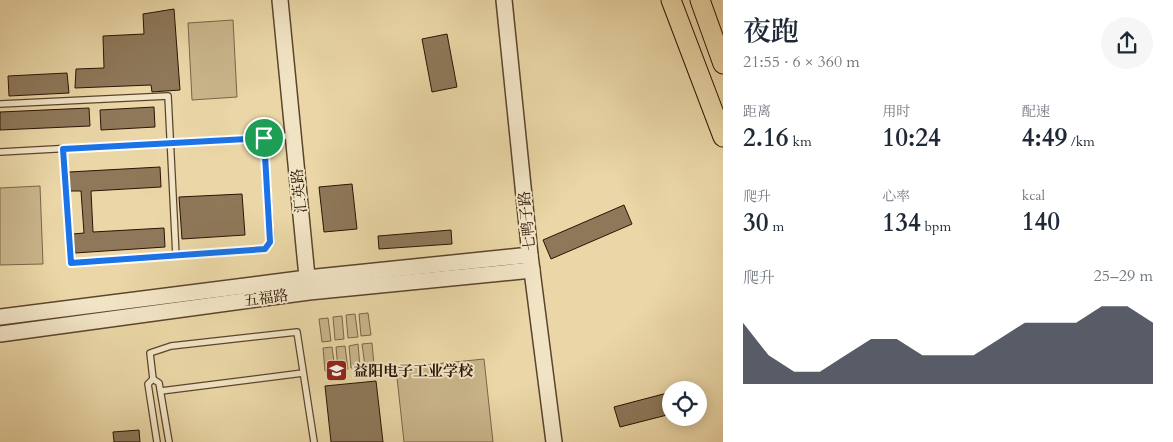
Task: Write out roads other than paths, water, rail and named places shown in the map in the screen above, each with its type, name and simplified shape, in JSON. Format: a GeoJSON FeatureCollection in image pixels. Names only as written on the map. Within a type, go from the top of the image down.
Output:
{"type":"FeatureCollection","features":[{"type":"Feature","properties":{"kind":"main road"},"geometry":{"type":"LineString","coordinates":[[671,0],[723,137]]}},
{"type":"Feature","properties":{"kind":"main road"},"geometry":{"type":"LineString","coordinates":[[700,0],[723,64]]}},
{"type":"Feature","properties":{"kind":"street","name":"汇英路"},"geometry":{"type":"LineString","coordinates":[[280,0],[308,285]]}},
{"type":"Feature","properties":{"kind":"street","name":"七鸭子路"},"geometry":{"type":"LineString","coordinates":[[504,0],[530,255],[554,442]]}},
{"type":"Feature","properties":{"kind":"street"},"geometry":{"type":"LineString","coordinates":[[0,317],[308,285],[530,255]]}},
{"type":"Feature","properties":{"kind":"street","name":"五福路"},"geometry":{"type":"LineString","coordinates":[[0,334],[308,285],[532,270]]}},
{"type":"Feature","properties":{"kind":"lane"},"geometry":{"type":"LineString","coordinates":[[0,104],[168,96],[176,256]]}},
{"type":"Feature","properties":{"kind":"lane"},"geometry":{"type":"LineString","coordinates":[[0,152],[293,136]]}},
{"type":"Feature","properties":{"kind":"lane"},"geometry":{"type":"LineString","coordinates":[[63,149],[71,263],[265,249],[270,242],[264,138]]}},
{"type":"Feature","properties":{"kind":"lane"},"geometry":{"type":"LineString","coordinates":[[169,442],[161,391],[159,384],[153,379],[150,353],[171,346],[297,332],[314,442]]}},
{"type":"Feature","properties":{"kind":"lane"},"geometry":{"type":"LineString","coordinates":[[161,391],[304,373]]}},
{"type":"Feature","properties":{"kind":"lane"},"geometry":{"type":"LineString","coordinates":[[153,379],[148,384],[157,442]]}},
{"type":"Feature","properties":{"kind":"place","name":"益阳电子工业学校"},"geometry":{"type":"Point","coordinates":[337,371]}}]}
